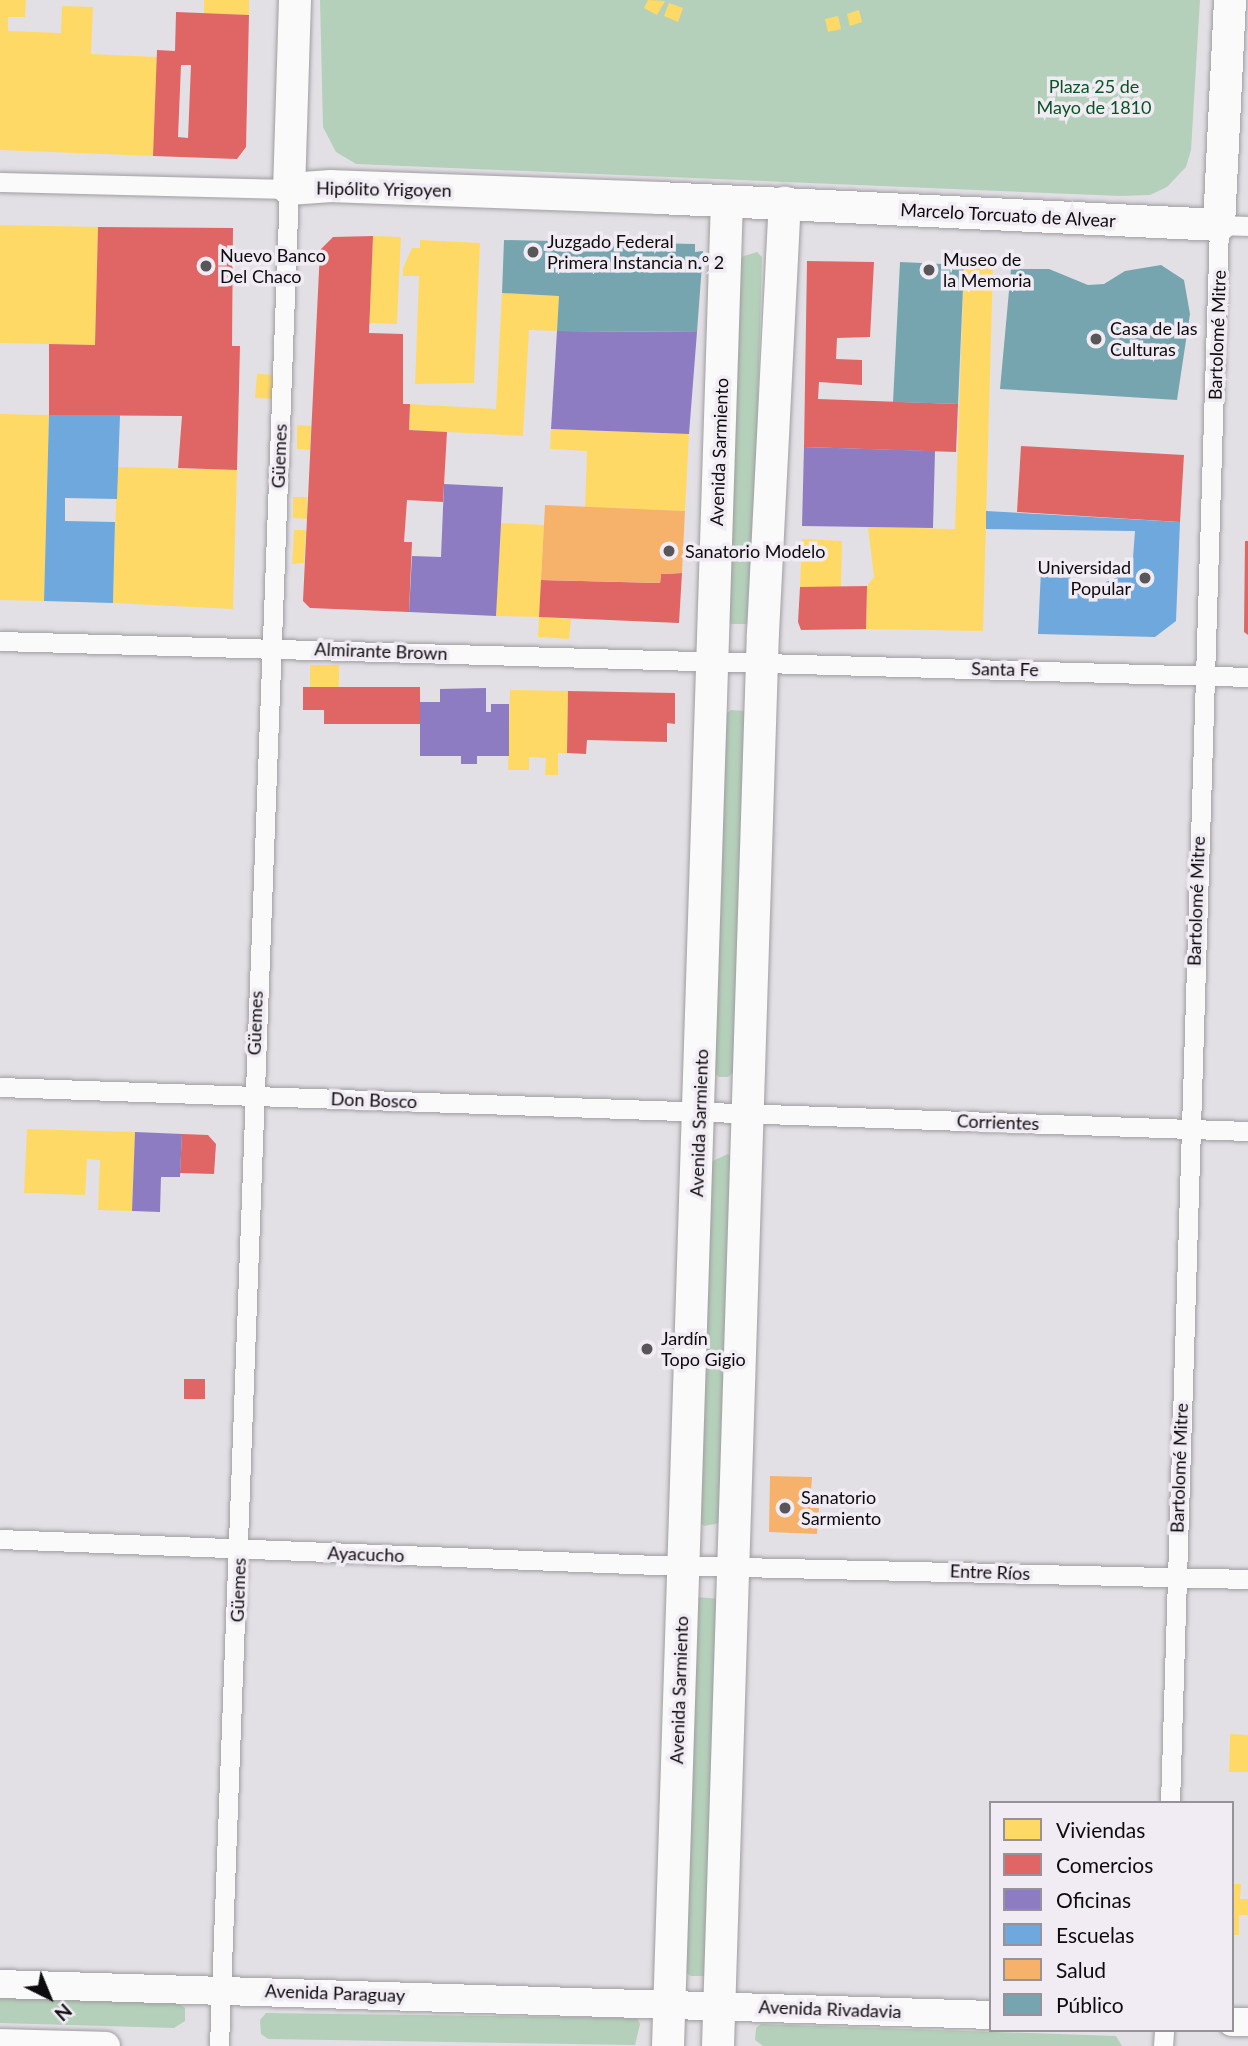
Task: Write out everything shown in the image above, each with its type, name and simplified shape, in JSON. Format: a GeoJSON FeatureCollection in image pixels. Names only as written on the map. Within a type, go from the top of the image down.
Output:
{"type":"FeatureCollection","features":[{"type":"Feature","properties":{"kind":"main road","name":"Güemes"},"geometry":{"type":"LineString","coordinates":[[289,189],[295,0]]}},
{"type":"Feature","properties":{"kind":"main road","name":"Bartolomé Mitre"},"geometry":{"type":"LineString","coordinates":[[1230,0],[1233,225]]}},
{"type":"Feature","properties":{"kind":"main road","name":"Hipólito Yrigoyen"},"geometry":{"type":"LineString","coordinates":[[289,189],[331,186],[776,203]]}},
{"type":"Feature","properties":{"kind":"main road","name":"Avenida Sarmiento"},"geometry":{"type":"LineString","coordinates":[[668,2046],[727,201]]}},
{"type":"Feature","properties":{"kind":"main road","name":"Marcelo Torcuato de Alvear"},"geometry":{"type":"LineString","coordinates":[[776,203],[1233,225]]}},
{"type":"Feature","properties":{"kind":"main road"},"geometry":{"type":"LineString","coordinates":[[718,2046],[776,203]]}},
{"type":"Feature","properties":{"kind":"main road","name":"Avenida Paraguay"},"geometry":{"type":"LineString","coordinates":[[0,1984],[222,1989],[670,2006]]}},
{"type":"Feature","properties":{"kind":"main road","name":"Avenida Rivadavia"},"geometry":{"type":"LineString","coordinates":[[670,2006],[719,2005],[989,2015]]}},
{"type":"Feature","properties":{"kind":"main road"},"geometry":{"type":"LineString","coordinates":[[0,2043],[106,2046]]}},
{"type":"Feature","properties":{"kind":"street","name":"Hipólito Yrigoyen"},"geometry":{"type":"LineString","coordinates":[[0,182],[289,189]]}},
{"type":"Feature","properties":{"kind":"street","name":"Güemes"},"geometry":{"type":"LineString","coordinates":[[219,2046],[240,1549],[253,1096],[289,189]]}},
{"type":"Feature","properties":{"kind":"street","name":"Bartolomé Mitre"},"geometry":{"type":"LineString","coordinates":[[1170,1801],[1203,673],[1233,225]]}},
{"type":"Feature","properties":{"kind":"street","name":"Almirante Brown"},"geometry":{"type":"LineString","coordinates":[[0,641],[762,663]]}},
{"type":"Feature","properties":{"kind":"street","name":"Santa Fe"},"geometry":{"type":"LineString","coordinates":[[762,663],[1203,673],[1248,677]]}},
{"type":"Feature","properties":{"kind":"street","name":"Don Bosco"},"geometry":{"type":"LineString","coordinates":[[0,1087],[748,1112]]}},
{"type":"Feature","properties":{"kind":"street","name":"Corrientes"},"geometry":{"type":"LineString","coordinates":[[748,1112],[1248,1131]]}},
{"type":"Feature","properties":{"kind":"street","name":"Ayacucho"},"geometry":{"type":"LineString","coordinates":[[0,1539],[732,1566]]}},
{"type":"Feature","properties":{"kind":"street","name":"Entre Ríos"},"geometry":{"type":"LineString","coordinates":[[732,1566],[1248,1578]]}},
{"type":"Feature","properties":{"kind":"green space","name":"Plaza 25 de Mayo de 1810"},"geometry":{"type":"Polygon","coordinates":[[[320,0],[1200,0],[1191,150],[1186,167],[1167,187],[1150,195],[1120,196],[356,164],[336,152],[323,127],[320,0]]]}},
{"type":"Feature","properties":{"kind":"green space"},"geometry":{"type":"Polygon","coordinates":[[[757,252],[762,257],[752,617],[747,624],[731,624],[726,617],[738,258],[757,252]]]}},
{"type":"Feature","properties":{"kind":"green space"},"geometry":{"type":"Polygon","coordinates":[[[731,710],[746,711],[739,1068],[728,1077],[719,1077],[709,1067],[724,715],[731,710]]]}},
{"type":"Feature","properties":{"kind":"green space"},"geometry":{"type":"Polygon","coordinates":[[[728,1154],[735,1162],[720,1523],[704,1526],[699,1521],[708,1163],[728,1154]]]}},
{"type":"Feature","properties":{"kind":"green space"},"geometry":{"type":"Polygon","coordinates":[[[696,1597],[722,1599],[710,1968],[704,1976],[691,1976],[683,1971],[696,1597]]]}},
{"type":"Feature","properties":{"kind":"green space"},"geometry":{"type":"Polygon","coordinates":[[[0,1998],[175,2001],[185,2008],[185,2021],[174,2028],[0,2023],[0,1998]]]}},
{"type":"Feature","properties":{"kind":"green space"},"geometry":{"type":"Polygon","coordinates":[[[266,2013],[637,2018],[640,2024],[635,2045],[268,2039],[261,2034],[260,2020],[266,2013]]]}},
{"type":"Feature","properties":{"kind":"green space"},"geometry":{"type":"Polygon","coordinates":[[[761,2024],[1116,2036],[1122,2046],[763,2046],[755,2040],[756,2028],[761,2024]]]}},
{"type":"Feature","properties":{"kind":"building: Viviendas"},"geometry":{"type":"Polygon","coordinates":[[[0,0],[26,0],[25,17],[8,17],[8,31],[61,33],[62,6],[93,7],[91,54],[157,57],[153,156],[0,150],[0,0]]]}},
{"type":"Feature","properties":{"kind":"building: Viviendas"},"geometry":{"type":"Polygon","coordinates":[[[204,0],[249,0],[249,15],[204,14],[204,0]]]}},
{"type":"Feature","properties":{"kind":"building: Viviendas"},"geometry":{"type":"Polygon","coordinates":[[[648,0],[665,1],[657,15],[644,8],[648,0]]]}},
{"type":"Feature","properties":{"kind":"building: Viviendas"},"geometry":{"type":"Polygon","coordinates":[[[669,3],[683,8],[678,22],[664,16],[669,3]]]}},
{"type":"Feature","properties":{"kind":"building: Viviendas"},"geometry":{"type":"Polygon","coordinates":[[[859,10],[862,22],[850,26],[847,14],[859,10]]]}},
{"type":"Feature","properties":{"kind":"building: Viviendas"},"geometry":{"type":"Polygon","coordinates":[[[838,16],[841,29],[828,32],[825,19],[838,16]]]}},
{"type":"Feature","properties":{"kind":"building: Viviendas"},"geometry":{"type":"Polygon","coordinates":[[[0,225],[98,227],[95,345],[0,343],[0,225]]]}},
{"type":"Feature","properties":{"kind":"building: Viviendas"},"geometry":{"type":"Polygon","coordinates":[[[373,236],[401,237],[397,324],[369,323],[373,236]]]}},
{"type":"Feature","properties":{"kind":"building: Viviendas"},"geometry":{"type":"Polygon","coordinates":[[[420,240],[480,243],[474,383],[415,384],[419,276],[403,276],[403,268],[412,248],[420,248],[420,240]]]}},
{"type":"Feature","properties":{"kind":"building: Viviendas"},"geometry":{"type":"Polygon","coordinates":[[[964,265],[993,265],[983,631],[866,629],[867,586],[874,577],[868,527],[955,529],[964,265]]]}},
{"type":"Feature","properties":{"kind":"building: Viviendas"},"geometry":{"type":"Polygon","coordinates":[[[502,293],[559,296],[557,331],[529,330],[523,436],[409,430],[410,404],[496,409],[502,293]]]}},
{"type":"Feature","properties":{"kind":"building: Viviendas"},"geometry":{"type":"Polygon","coordinates":[[[257,374],[277,375],[276,399],[255,398],[257,374]]]}},
{"type":"Feature","properties":{"kind":"building: Viviendas"},"geometry":{"type":"Polygon","coordinates":[[[0,414],[49,415],[44,601],[0,600],[0,414]]]}},
{"type":"Feature","properties":{"kind":"building: Viviendas"},"geometry":{"type":"Polygon","coordinates":[[[297,425],[311,426],[310,450],[297,449],[297,425]]]}},
{"type":"Feature","properties":{"kind":"building: Viviendas"},"geometry":{"type":"Polygon","coordinates":[[[551,429],[689,434],[685,511],[585,507],[587,451],[550,449],[551,429]]]}},
{"type":"Feature","properties":{"kind":"building: Viviendas"},"geometry":{"type":"Polygon","coordinates":[[[117,467],[237,470],[233,609],[113,603],[117,467]]]}},
{"type":"Feature","properties":{"kind":"building: Viviendas"},"geometry":{"type":"Polygon","coordinates":[[[293,497],[307,497],[307,519],[293,518],[293,497]]]}},
{"type":"Feature","properties":{"kind":"building: Viviendas"},"geometry":{"type":"Polygon","coordinates":[[[501,523],[544,525],[539,617],[496,616],[501,523]]]}},
{"type":"Feature","properties":{"kind":"building: Viviendas"},"geometry":{"type":"Polygon","coordinates":[[[294,530],[306,530],[304,563],[292,564],[294,530]]]}},
{"type":"Feature","properties":{"kind":"building: Viviendas"},"geometry":{"type":"Polygon","coordinates":[[[802,539],[842,541],[841,587],[800,587],[802,539]]]}},
{"type":"Feature","properties":{"kind":"building: Viviendas"},"geometry":{"type":"Polygon","coordinates":[[[539,617],[571,619],[569,639],[538,637],[539,617]]]}},
{"type":"Feature","properties":{"kind":"building: Viviendas"},"geometry":{"type":"Polygon","coordinates":[[[310,665],[339,665],[339,687],[310,687],[310,665]]]}},
{"type":"Feature","properties":{"kind":"building: Viviendas"},"geometry":{"type":"Polygon","coordinates":[[[510,690],[568,691],[567,753],[558,753],[558,775],[545,775],[546,758],[529,757],[529,770],[508,770],[510,690]]]}},
{"type":"Feature","properties":{"kind":"building: Viviendas"},"geometry":{"type":"Polygon","coordinates":[[[27,1129],[135,1132],[132,1211],[98,1210],[100,1160],[87,1159],[85,1195],[24,1193],[27,1129]]]}},
{"type":"Feature","properties":{"kind":"building: Viviendas"},"geometry":{"type":"Polygon","coordinates":[[[1230,1734],[1248,1735],[1248,1772],[1229,1772],[1230,1734]]]}},
{"type":"Feature","properties":{"kind":"building: Viviendas"},"geometry":{"type":"Polygon","coordinates":[[[1234,1884],[1241,1884],[1240,1899],[1248,1899],[1248,1915],[1239,1915],[1239,1935],[1234,1935],[1234,1884]]]}},
{"type":"Feature","properties":{"kind":"building: Comercios"},"geometry":{"type":"Polygon","coordinates":[[[176,12],[249,15],[246,147],[237,159],[153,156],[157,50],[175,51],[176,12]],[[181,65],[178,137],[188,138],[191,65],[181,65]]]}},
{"type":"Feature","properties":{"kind":"building: Comercios"},"geometry":{"type":"Polygon","coordinates":[[[98,227],[233,228],[232,346],[240,346],[237,470],[178,468],[182,416],[49,415],[49,344],[95,345],[98,227]]]}},
{"type":"Feature","properties":{"kind":"building: Comercios"},"geometry":{"type":"Polygon","coordinates":[[[373,236],[369,333],[403,334],[403,404],[410,404],[409,430],[447,432],[443,502],[407,500],[404,542],[412,542],[409,612],[310,608],[303,601],[320,250],[333,237],[373,236]]]}},
{"type":"Feature","properties":{"kind":"building: Comercios"},"geometry":{"type":"Polygon","coordinates":[[[807,261],[874,262],[870,337],[837,338],[836,359],[862,360],[862,385],[819,382],[818,399],[958,404],[956,452],[804,447],[807,261]]]}},
{"type":"Feature","properties":{"kind":"building: Comercios"},"geometry":{"type":"Polygon","coordinates":[[[1021,446],[1184,455],[1180,522],[1017,512],[1021,446]]]}},
{"type":"Feature","properties":{"kind":"building: Comercios"},"geometry":{"type":"Polygon","coordinates":[[[1245,541],[1248,541],[1248,635],[1244,632],[1245,541]]]}},
{"type":"Feature","properties":{"kind":"building: Comercios"},"geometry":{"type":"Polygon","coordinates":[[[682,573],[679,623],[539,617],[541,580],[660,583],[661,574],[682,573]]]}},
{"type":"Feature","properties":{"kind":"building: Comercios"},"geometry":{"type":"Polygon","coordinates":[[[867,586],[866,629],[801,630],[798,622],[800,587],[867,586]]]}},
{"type":"Feature","properties":{"kind":"building: Comercios"},"geometry":{"type":"Polygon","coordinates":[[[303,687],[420,687],[420,724],[324,724],[324,710],[303,710],[303,687]]]}},
{"type":"Feature","properties":{"kind":"building: Comercios"},"geometry":{"type":"Polygon","coordinates":[[[568,691],[675,693],[675,724],[667,723],[667,742],[587,740],[586,754],[567,753],[568,691]]]}},
{"type":"Feature","properties":{"kind":"building: Comercios"},"geometry":{"type":"Polygon","coordinates":[[[182,1134],[208,1135],[216,1144],[214,1174],[180,1173],[182,1134]]]}},
{"type":"Feature","properties":{"kind":"building: Comercios"},"geometry":{"type":"Polygon","coordinates":[[[184,1379],[205,1379],[205,1399],[184,1399],[184,1379]]]}},
{"type":"Feature","properties":{"kind":"building: Oficinas"},"geometry":{"type":"Polygon","coordinates":[[[557,331],[697,332],[689,434],[551,429],[557,331]]]}},
{"type":"Feature","properties":{"kind":"building: Oficinas"},"geometry":{"type":"Polygon","coordinates":[[[804,447],[935,451],[933,528],[802,526],[804,447]]]}},
{"type":"Feature","properties":{"kind":"building: Oficinas"},"geometry":{"type":"Polygon","coordinates":[[[444,484],[503,487],[496,616],[409,612],[412,556],[441,557],[444,484]]]}},
{"type":"Feature","properties":{"kind":"building: Oficinas"},"geometry":{"type":"Polygon","coordinates":[[[486,688],[486,712],[491,712],[491,704],[509,704],[509,756],[477,756],[477,764],[461,764],[461,756],[420,756],[420,702],[440,702],[440,689],[486,688]]]}},
{"type":"Feature","properties":{"kind":"building: Oficinas"},"geometry":{"type":"Polygon","coordinates":[[[135,1132],[182,1134],[180,1177],[161,1177],[160,1212],[132,1211],[135,1132]]]}},
{"type":"Feature","properties":{"kind":"building: Escuelas"},"geometry":{"type":"Polygon","coordinates":[[[49,415],[120,415],[117,499],[65,498],[65,521],[115,522],[113,603],[44,601],[49,415]]]}},
{"type":"Feature","properties":{"kind":"building: Escuelas","name":"Universidad Popular"},"geometry":{"type":"Polygon","coordinates":[[[986,511],[1180,522],[1176,621],[1155,637],[1038,634],[1041,570],[1068,571],[1072,582],[1083,583],[1082,598],[1103,599],[1106,582],[1132,571],[1135,531],[986,529],[986,511]]]}},
{"type":"Feature","properties":{"kind":"building: Salud"},"geometry":{"type":"Polygon","coordinates":[[[545,505],[685,511],[682,573],[661,574],[660,583],[541,580],[545,505]]]}},
{"type":"Feature","properties":{"kind":"building: Salud"},"geometry":{"type":"Polygon","coordinates":[[[770,1476],[812,1477],[810,1508],[819,1508],[817,1534],[769,1532],[770,1476]]]}},
{"type":"Feature","properties":{"kind":"building: Público"},"geometry":{"type":"Polygon","coordinates":[[[504,240],[695,244],[695,252],[703,251],[697,332],[557,331],[559,296],[502,293],[504,240]]]}},
{"type":"Feature","properties":{"kind":"building: Público"},"geometry":{"type":"Polygon","coordinates":[[[900,262],[964,265],[958,404],[893,402],[900,262]]]}},
{"type":"Feature","properties":{"kind":"building: Público","name":"Casa de las Culturas"},"geometry":{"type":"Polygon","coordinates":[[[1161,265],[1184,280],[1190,314],[1177,400],[1000,389],[1011,269],[1049,269],[1088,285],[1104,284],[1125,271],[1161,265]]]}},
{"type":"Feature","properties":{"kind":"place","name":"Juzgado Federal Primera Instancia n.° 2"},"geometry":{"type":"Point","coordinates":[533,252]}},
{"type":"Feature","properties":{"kind":"place","name":"Nuevo Banco Del Chaco"},"geometry":{"type":"Point","coordinates":[206,266]}},
{"type":"Feature","properties":{"kind":"place","name":"Museo de la Memoria"},"geometry":{"type":"Point","coordinates":[929,270]}},
{"type":"Feature","properties":{"kind":"place","name":"Casa de las Culturas"},"geometry":{"type":"Point","coordinates":[1096,339]}},
{"type":"Feature","properties":{"kind":"place","name":"Sanatorio Modelo"},"geometry":{"type":"Point","coordinates":[669,551]}},
{"type":"Feature","properties":{"kind":"place","name":"Universidad Popular"},"geometry":{"type":"Point","coordinates":[1145,578]}},
{"type":"Feature","properties":{"kind":"place","name":"Jardín Topo Gigio"},"geometry":{"type":"Point","coordinates":[647,1349]}},
{"type":"Feature","properties":{"kind":"place","name":"Sanatorio Sarmiento"},"geometry":{"type":"Point","coordinates":[785,1508]}}]}
